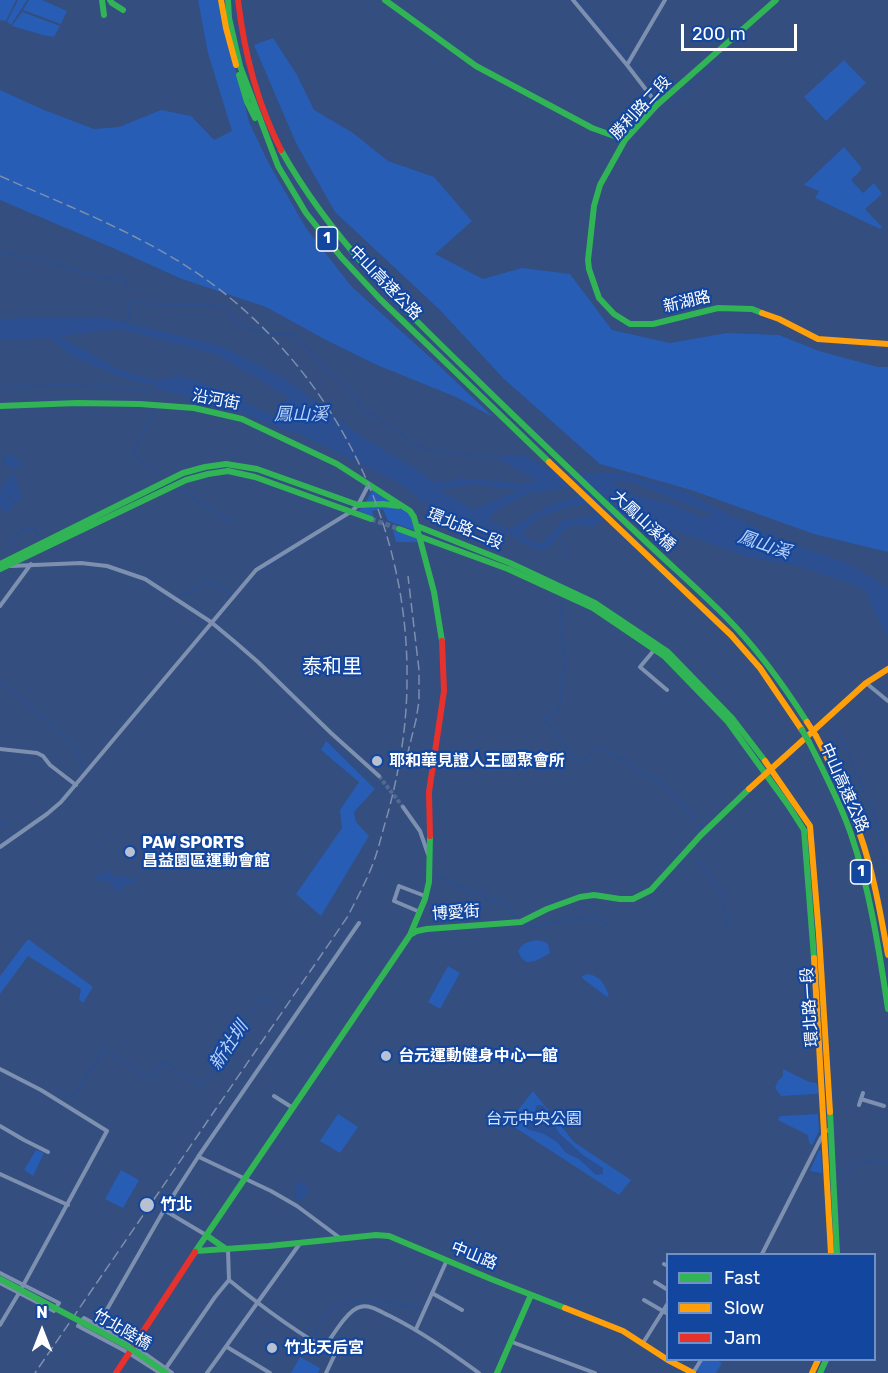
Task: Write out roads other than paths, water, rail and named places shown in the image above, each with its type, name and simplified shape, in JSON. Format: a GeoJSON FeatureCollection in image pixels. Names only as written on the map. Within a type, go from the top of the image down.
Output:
{"type":"FeatureCollection","features":[{"type":"Feature","properties":{"kind":"main road"},"geometry":{"type":"LineString","coordinates":[[102,0],[104,15]]}},
{"type":"Feature","properties":{"kind":"main road"},"geometry":{"type":"LineString","coordinates":[[110,0],[123,10]]}},
{"type":"Feature","properties":{"kind":"main road"},"geometry":{"type":"LineString","coordinates":[[221,0],[233,57],[247,102],[278,166]]}},
{"type":"Feature","properties":{"kind":"main road","name":"中山高速公路"},"geometry":{"type":"LineString","coordinates":[[228,0],[229,18],[240,66],[278,166],[306,213],[341,257],[380,299],[510,426]]}},
{"type":"Feature","properties":{"kind":"main road","name":"中山高速公路"},"geometry":{"type":"LineString","coordinates":[[239,0],[239,16],[248,59],[262,105],[280,147],[315,206],[376,280],[515,419]]}},
{"type":"Feature","properties":{"kind":"main road"},"geometry":{"type":"LineString","coordinates":[[385,0],[476,66],[592,128],[625,140]]}},
{"type":"Feature","properties":{"kind":"main road","name":"勝利路二段"},"geometry":{"type":"LineString","coordinates":[[589,269],[594,206],[600,185],[625,140],[657,105],[776,0]]}},
{"type":"Feature","properties":{"kind":"main road","name":"新湖路"},"geometry":{"type":"LineString","coordinates":[[589,269],[599,298],[614,314],[630,324],[653,324],[698,311],[718,308],[752,309],[818,339],[888,344]]}},
{"type":"Feature","properties":{"kind":"main road","name":"沿河街"},"geometry":{"type":"LineString","coordinates":[[0,406],[77,403],[140,404],[194,408],[242,419],[338,464],[404,507]]}},
{"type":"Feature","properties":{"kind":"main road","name":"大鳳山溪橋"},"geometry":{"type":"LineString","coordinates":[[515,419],[752,644]]}},
{"type":"Feature","properties":{"kind":"main road","name":"大鳳山溪橋"},"geometry":{"type":"LineString","coordinates":[[510,426],[731,635]]}},
{"type":"Feature","properties":{"kind":"main road"},"geometry":{"type":"LineString","coordinates":[[22,559],[183,473],[226,464],[257,469],[358,505],[383,504],[404,507]]}},
{"type":"Feature","properties":{"kind":"main road"},"geometry":{"type":"LineString","coordinates":[[2,566],[22,559],[186,480],[228,471],[255,477],[371,519]]}},
{"type":"Feature","properties":{"kind":"main road","name":"環北路二段"},"geometry":{"type":"LineString","coordinates":[[404,507],[410,511],[417,526],[510,563],[596,603],[668,652],[732,718],[772,769]]}},
{"type":"Feature","properties":{"kind":"main road"},"geometry":{"type":"LineString","coordinates":[[116,1373],[206,1235],[410,935],[420,912],[429,882],[429,792],[444,692],[444,671],[442,636],[434,592],[417,526]]}},
{"type":"Feature","properties":{"kind":"main road","name":"環北路二段"},"geometry":{"type":"LineString","coordinates":[[399,529],[508,569],[555,590],[593,608],[655,649],[728,722],[766,774]]}},
{"type":"Feature","properties":{"kind":"main road","name":"中山高速公路"},"geometry":{"type":"LineString","coordinates":[[731,635],[760,668],[802,730],[834,792],[851,834],[866,888],[888,1009]]}},
{"type":"Feature","properties":{"kind":"main road","name":"中山高速公路"},"geometry":{"type":"LineString","coordinates":[[752,644],[784,685],[816,736],[846,797],[873,877],[888,955]]}},
{"type":"Feature","properties":{"kind":"main road","name":"博愛街"},"geometry":{"type":"LineString","coordinates":[[410,935],[427,929],[521,922],[547,909],[580,897],[594,895],[620,899],[640,897],[651,890],[707,828],[868,682],[888,669]]}},
{"type":"Feature","properties":{"kind":"main road","name":"環北路一段"},"geometry":{"type":"LineString","coordinates":[[772,769],[810,826],[829,1085],[827,1131],[831,1253]]}},
{"type":"Feature","properties":{"kind":"main road","name":"環北路一段"},"geometry":{"type":"LineString","coordinates":[[766,774],[804,830],[837,1253]]}},
{"type":"Feature","properties":{"kind":"main road"},"geometry":{"type":"LineString","coordinates":[[206,1235],[228,1250]]}},
{"type":"Feature","properties":{"kind":"main road","name":"中山路"},"geometry":{"type":"LineString","coordinates":[[196,1251],[228,1250],[376,1235],[389,1236],[623,1331],[666,1359]]}},
{"type":"Feature","properties":{"kind":"main road","name":"竹北陸橋"},"geometry":{"type":"LineString","coordinates":[[0,1281],[127,1346],[163,1372]]}},
{"type":"Feature","properties":{"kind":"main road"},"geometry":{"type":"LineString","coordinates":[[497,1373],[531,1295]]}},
{"type":"Feature","properties":{"kind":"main road","name":"中山路"},"geometry":{"type":"LineString","coordinates":[[670,1361],[693,1373]]}},
{"type":"Feature","properties":{"kind":"street"},"geometry":{"type":"LineString","coordinates":[[573,0],[657,105]]}},
{"type":"Feature","properties":{"kind":"street"},"geometry":{"type":"LineString","coordinates":[[627,65],[665,0]]}},
{"type":"Feature","properties":{"kind":"street"},"geometry":{"type":"LineString","coordinates":[[0,847],[56,807],[256,570],[352,512],[369,484]]}},
{"type":"Feature","properties":{"kind":"street"},"geometry":{"type":"LineString","coordinates":[[22,559],[33,564]]}},
{"type":"Feature","properties":{"kind":"street"},"geometry":{"type":"LineString","coordinates":[[22,559],[33,564],[81,563],[107,566],[145,579],[211,622],[258,662],[336,738],[379,776]]}},
{"type":"Feature","properties":{"kind":"street"},"geometry":{"type":"LineString","coordinates":[[0,606],[33,564]]}},
{"type":"Feature","properties":{"kind":"street"},"geometry":{"type":"LineString","coordinates":[[655,649],[640,667],[667,690]]}},
{"type":"Feature","properties":{"kind":"street"},"geometry":{"type":"LineString","coordinates":[[868,682],[888,701]]}},
{"type":"Feature","properties":{"kind":"street"},"geometry":{"type":"LineString","coordinates":[[0,750],[37,753],[76,785]]}},
{"type":"Feature","properties":{"kind":"street"},"geometry":{"type":"LineString","coordinates":[[403,807],[420,831],[430,860]]}},
{"type":"Feature","properties":{"kind":"street"},"geometry":{"type":"LineString","coordinates":[[420,912],[394,901],[399,886],[425,896]]}},
{"type":"Feature","properties":{"kind":"street"},"geometry":{"type":"LineString","coordinates":[[98,1325],[164,1210],[198,1157],[359,923]]}},
{"type":"Feature","properties":{"kind":"street"},"geometry":{"type":"LineString","coordinates":[[0,1068],[107,1131],[0,1325]]}},
{"type":"Feature","properties":{"kind":"street"},"geometry":{"type":"LineString","coordinates":[[859,1105],[862,1093]]}},
{"type":"Feature","properties":{"kind":"street"},"geometry":{"type":"LineString","coordinates":[[274,1096],[293,1108]]}},
{"type":"Feature","properties":{"kind":"street"},"geometry":{"type":"LineString","coordinates":[[861,1099],[884,1106]]}},
{"type":"Feature","properties":{"kind":"street"},"geometry":{"type":"LineString","coordinates":[[0,1126],[48,1152]]}},
{"type":"Feature","properties":{"kind":"street"},"geometry":{"type":"LineString","coordinates":[[762,1253],[827,1131]]}},
{"type":"Feature","properties":{"kind":"street"},"geometry":{"type":"LineString","coordinates":[[198,1157],[271,1191],[297,1206],[341,1238]]}},
{"type":"Feature","properties":{"kind":"street"},"geometry":{"type":"LineString","coordinates":[[0,1174],[68,1205]]}},
{"type":"Feature","properties":{"kind":"street"},"geometry":{"type":"LineString","coordinates":[[164,1210],[206,1235]]}},
{"type":"Feature","properties":{"kind":"street"},"geometry":{"type":"LineString","coordinates":[[207,1373],[301,1242]]}},
{"type":"Feature","properties":{"kind":"street"},"geometry":{"type":"LineString","coordinates":[[163,1372],[215,1296],[229,1280],[228,1250]]}},
{"type":"Feature","properties":{"kind":"street"},"geometry":{"type":"LineString","coordinates":[[417,1329],[447,1260]]}},
{"type":"Feature","properties":{"kind":"street"},"geometry":{"type":"LineString","coordinates":[[0,1273],[59,1304],[54,1311],[0,1281]]}},
{"type":"Feature","properties":{"kind":"street"},"geometry":{"type":"LineString","coordinates":[[229,1280],[257,1303],[335,1354],[326,1373]]}},
{"type":"Feature","properties":{"kind":"street"},"geometry":{"type":"LineString","coordinates":[[654,1282],[666,1289]]}},
{"type":"Feature","properties":{"kind":"street"},"geometry":{"type":"LineString","coordinates":[[432,1293],[462,1310]]}},
{"type":"Feature","properties":{"kind":"street"},"geometry":{"type":"LineString","coordinates":[[644,1300],[666,1313]]}},
{"type":"Feature","properties":{"kind":"street"},"geometry":{"type":"LineString","coordinates":[[324,1348],[345,1318],[358,1307],[370,1306],[417,1329],[479,1373]]}},
{"type":"Feature","properties":{"kind":"street"},"geometry":{"type":"LineString","coordinates":[[643,1343],[666,1306]]}},
{"type":"Feature","properties":{"kind":"street"},"geometry":{"type":"LineString","coordinates":[[163,1372],[134,1346],[98,1325],[84,1318],[78,1326],[163,1372],[172,1373]]}},
{"type":"Feature","properties":{"kind":"street"},"geometry":{"type":"LineString","coordinates":[[512,1342],[595,1373]]}},
{"type":"Feature","properties":{"kind":"street"},"geometry":{"type":"LineString","coordinates":[[227,1347],[270,1373]]}},
{"type":"Feature","properties":{"kind":"water","name":"鳳山溪"},"geometry":{"type":"Polygon","coordinates":[[[102,317],[220,346],[291,383],[363,438],[419,471],[431,481],[449,482],[459,478],[526,484],[537,480],[502,461],[502,456],[526,456],[555,473],[622,473],[687,492],[782,540],[844,562],[873,578],[888,589],[888,637],[866,591],[850,583],[800,566],[748,557],[649,521],[608,517],[592,527],[573,525],[563,530],[543,551],[525,544],[510,534],[436,509],[422,502],[412,492],[392,479],[299,434],[230,408],[159,389],[154,384],[119,376],[72,356],[50,338],[0,340],[0,319],[102,317]],[[121,329],[59,336],[115,368],[155,381],[177,376],[198,381],[274,416],[285,403],[287,396],[216,354],[121,329]],[[609,481],[634,495],[668,503],[701,517],[717,516],[633,483],[609,481]],[[476,484],[437,489],[473,510],[520,490],[476,484]],[[569,488],[551,489],[540,493],[530,492],[495,511],[488,522],[510,529],[546,507],[578,496],[569,488]],[[585,504],[563,508],[537,518],[521,533],[531,542],[543,543],[565,519],[577,519],[596,514],[585,504]]]}},
{"type":"Feature","properties":{"kind":"water"},"geometry":{"type":"Polygon","coordinates":[[[8,453],[23,464],[14,469],[2,462],[8,453]]]}},
{"type":"Feature","properties":{"kind":"water"},"geometry":{"type":"Polygon","coordinates":[[[13,473],[22,496],[16,502],[0,490],[13,473]]]}},
{"type":"Feature","properties":{"kind":"water"},"geometry":{"type":"Polygon","coordinates":[[[0,492],[15,503],[7,513],[0,507],[0,492]]]}},
{"type":"Feature","properties":{"kind":"water"},"geometry":{"type":"Polygon","coordinates":[[[108,871],[118,878],[121,875],[139,879],[118,891],[109,882],[100,882],[94,877],[108,871]]]}},
{"type":"Feature","properties":{"kind":"water"},"geometry":{"type":"Polygon","coordinates":[[[536,1106],[544,1106],[559,1133],[583,1155],[603,1168],[603,1174],[596,1175],[579,1159],[566,1153],[557,1142],[544,1134],[527,1129],[526,1122],[535,1116],[536,1106]]]}},
{"type":"Feature","properties":{"kind":"water"},"geometry":{"type":"Polygon","coordinates":[[[299,1181],[310,1188],[302,1201],[294,1196],[297,1191],[294,1188],[299,1181]]]}},
{"type":"Feature","properties":{"kind":"waterway"},"geometry":{"type":"LineString","coordinates":[[579,0],[629,58]]}},
{"type":"Feature","properties":{"kind":"waterway"},"geometry":{"type":"LineString","coordinates":[[671,105],[752,31]]}},
{"type":"Feature","properties":{"kind":"waterway"},"geometry":{"type":"LineString","coordinates":[[632,61],[659,92]]}},
{"type":"Feature","properties":{"kind":"waterway"},"geometry":{"type":"LineString","coordinates":[[0,252],[29,258]]}},
{"type":"Feature","properties":{"kind":"waterway"},"geometry":{"type":"LineString","coordinates":[[36,259],[109,279],[122,278],[127,282],[127,286]]}},
{"type":"Feature","properties":{"kind":"waterway"},"geometry":{"type":"LineString","coordinates":[[128,301],[128,303],[212,305],[227,308],[232,316],[247,327],[265,333],[294,335],[329,372],[347,387],[366,413],[380,419],[423,449],[502,459]]}},
{"type":"Feature","properties":{"kind":"waterway"},"geometry":{"type":"LineString","coordinates":[[123,324],[129,317],[128,304]]}},
{"type":"Feature","properties":{"kind":"waterway"},"geometry":{"type":"LineString","coordinates":[[0,388],[63,384],[136,389],[158,387]]}},
{"type":"Feature","properties":{"kind":"waterway"},"geometry":{"type":"LineString","coordinates":[[154,411],[133,454],[158,473]]}},
{"type":"Feature","properties":{"kind":"waterway"},"geometry":{"type":"LineString","coordinates":[[180,488],[233,523]]}},
{"type":"Feature","properties":{"kind":"waterway"},"geometry":{"type":"LineString","coordinates":[[9,550],[16,535],[26,528],[35,529],[39,536]]}},
{"type":"Feature","properties":{"kind":"waterway"},"geometry":{"type":"LineString","coordinates":[[557,537],[566,549],[565,560]]}},
{"type":"Feature","properties":{"kind":"waterway"},"geometry":{"type":"LineString","coordinates":[[261,570],[297,547]]}},
{"type":"Feature","properties":{"kind":"waterway"},"geometry":{"type":"LineString","coordinates":[[180,596],[194,590],[204,581],[213,583],[231,594]]}},
{"type":"Feature","properties":{"kind":"waterway"},"geometry":{"type":"LineString","coordinates":[[562,600],[560,627],[566,664],[561,681],[559,710],[544,719],[578,762],[583,761],[599,748],[603,748],[663,785],[704,828]]}},
{"type":"Feature","properties":{"kind":"waterway"},"geometry":{"type":"LineString","coordinates":[[0,684],[5,685],[26,702],[76,749],[83,769]]}},
{"type":"Feature","properties":{"kind":"waterway"},"geometry":{"type":"LineString","coordinates":[[832,724],[844,744],[865,793]]}},
{"type":"Feature","properties":{"kind":"waterway"},"geometry":{"type":"LineString","coordinates":[[328,740],[385,792]]}},
{"type":"Feature","properties":{"kind":"waterway"},"geometry":{"type":"LineString","coordinates":[[868,798],[877,822],[885,868],[888,870]]}},
{"type":"Feature","properties":{"kind":"waterway"},"geometry":{"type":"LineString","coordinates":[[0,824],[8,825]]}},
{"type":"Feature","properties":{"kind":"waterway"},"geometry":{"type":"LineString","coordinates":[[96,845],[99,848]]}},
{"type":"Feature","properties":{"kind":"waterway"},"geometry":{"type":"LineString","coordinates":[[698,859],[719,890],[725,906],[727,927]]}},
{"type":"Feature","properties":{"kind":"waterway"},"geometry":{"type":"LineString","coordinates":[[435,875],[469,892],[483,895],[491,901],[503,899],[515,917]]}},
{"type":"Feature","properties":{"kind":"waterway"},"geometry":{"type":"LineString","coordinates":[[526,922],[527,928],[597,916],[609,926]]}},
{"type":"Feature","properties":{"kind":"waterway","name":"新社圳"},"geometry":{"type":"LineString","coordinates":[[303,989],[307,990]]}},
{"type":"Feature","properties":{"kind":"waterway","name":"新社圳"},"geometry":{"type":"LineString","coordinates":[[58,1090],[71,1099],[105,1048],[151,1080],[164,1061],[201,1086],[258,1002],[265,999],[272,1003]]}},
{"type":"Feature","properties":{"kind":"waterway"},"geometry":{"type":"LineString","coordinates":[[841,1170],[847,1173],[851,1166],[875,1160],[879,1163],[888,1163]]}},
{"type":"Feature","properties":{"kind":"waterway"},"geometry":{"type":"LineString","coordinates":[[810,1173],[822,1175]]}},
{"type":"Feature","properties":{"kind":"waterway","name":"新社圳"},"geometry":{"type":"LineString","coordinates":[[674,1246],[680,1253]]}},
{"type":"Feature","properties":{"kind":"waterway"},"geometry":{"type":"LineString","coordinates":[[316,1336],[321,1321],[331,1311],[344,1305],[375,1301],[420,1309]]}},
{"type":"Feature","properties":{"kind":"tunnel"},"geometry":{"type":"LineString","coordinates":[[371,519],[399,529]]}},
{"type":"Feature","properties":{"kind":"tunnel"},"geometry":{"type":"LineString","coordinates":[[379,776],[403,807]]}},
{"type":"Feature","properties":{"kind":"railway"},"geometry":{"type":"LineString","coordinates":[[0,176],[108,224],[187,266],[255,320],[294,362],[328,408],[356,458],[379,511],[395,566],[404,622],[407,680],[404,733],[391,803],[374,861],[348,916],[35,1373]]}},
{"type":"Feature","properties":{"kind":"railway"},"geometry":{"type":"LineString","coordinates":[[407,756],[419,701],[419,670],[408,576]]}},
{"type":"Feature","properties":{"kind":"place","name":"耶和華見證人王國聚會所"},"geometry":{"type":"Point","coordinates":[377,761]}},
{"type":"Feature","properties":{"kind":"place","name":"PAW SPORTS 昌益園區運動會館"},"geometry":{"type":"Point","coordinates":[130,852]}},
{"type":"Feature","properties":{"kind":"place","name":"台元運動健身中心一館"},"geometry":{"type":"Point","coordinates":[386,1056]}},
{"type":"Feature","properties":{"kind":"place","name":"竹北"},"geometry":{"type":"Point","coordinates":[147,1205]}},
{"type":"Feature","properties":{"kind":"place","name":"竹北天后宮"},"geometry":{"type":"Point","coordinates":[272,1348]}},
{"type":"Feature","properties":{"kind":"district","name":"泰和里"},"geometry":{"type":"Point","coordinates":[332,667]}},
{"type":"Feature","properties":{"kind":"park label","name":"台元中央公園"},"geometry":{"type":"Point","coordinates":[534,1119]}}]}
